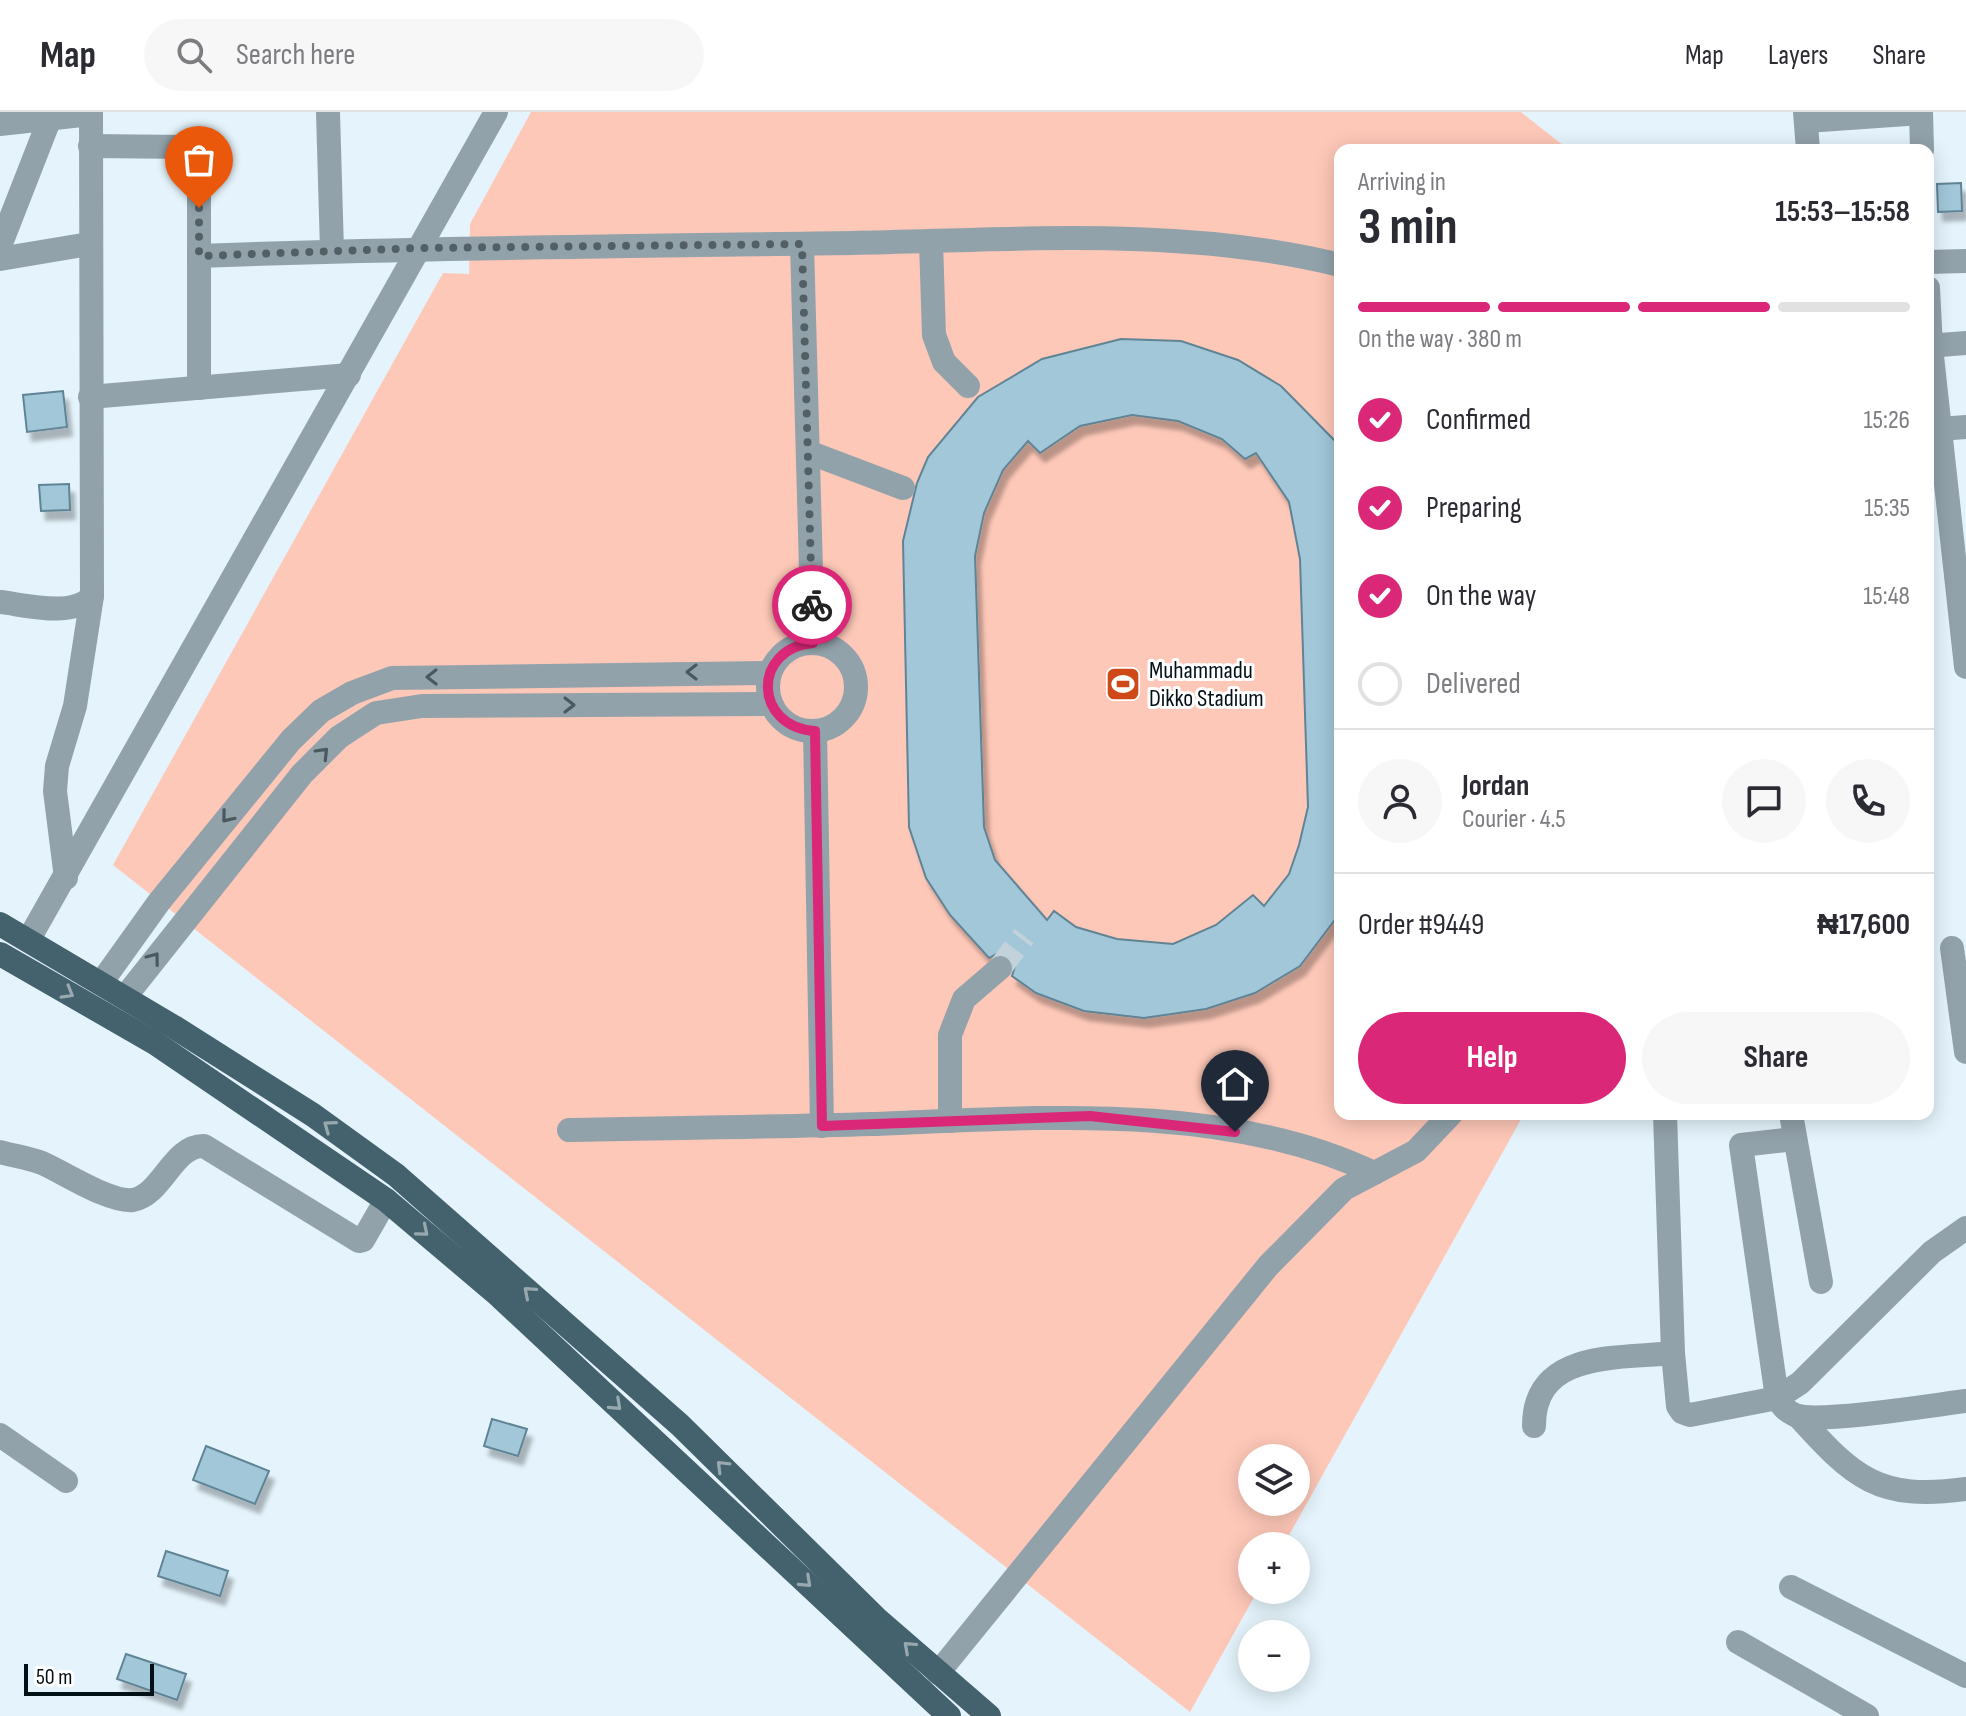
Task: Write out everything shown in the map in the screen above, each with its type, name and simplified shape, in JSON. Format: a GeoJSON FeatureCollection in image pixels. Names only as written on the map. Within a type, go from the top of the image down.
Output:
{"type":"FeatureCollection","features":[{"type":"Feature","properties":{"kind":"main road"},"geometry":{"type":"LineString","coordinates":[[0,924],[125,997],[313,1115],[396,1175],[680,1425],[877,1619],[989,1716]]}},
{"type":"Feature","properties":{"kind":"main road"},"geometry":{"type":"LineString","coordinates":[[0,954],[155,1043],[386,1200],[496,1293],[949,1716]]}},
{"type":"Feature","properties":{"kind":"street"},"geometry":{"type":"LineString","coordinates":[[328,112],[332,251]]}},
{"type":"Feature","properties":{"kind":"street"},"geometry":{"type":"LineString","coordinates":[[29,939],[44,906],[66,878],[496,112]]}},
{"type":"Feature","properties":{"kind":"street"},"geometry":{"type":"LineString","coordinates":[[1808,144],[1806,117],[1921,112],[1922,144]]}},
{"type":"Feature","properties":{"kind":"street"},"geometry":{"type":"LineString","coordinates":[[1,120],[91,113],[92,596],[75,706],[57,766],[55,791],[66,878]]}},
{"type":"Feature","properties":{"kind":"street"},"geometry":{"type":"LineString","coordinates":[[0,246],[50,118]]}},
{"type":"Feature","properties":{"kind":"street"},"geometry":{"type":"LineString","coordinates":[[90,146],[193,150],[199,160],[199,388]]}},
{"type":"Feature","properties":{"kind":"street"},"geometry":{"type":"LineString","coordinates":[[199,256],[420,248],[1138,239],[1291,253],[1334,264]]}},
{"type":"Feature","properties":{"kind":"street"},"geometry":{"type":"LineString","coordinates":[[931,242],[934,335],[944,362],[968,386]]}},
{"type":"Feature","properties":{"kind":"street"},"geometry":{"type":"LineString","coordinates":[[0,259],[89,244]]}},
{"type":"Feature","properties":{"kind":"street"},"geometry":{"type":"LineString","coordinates":[[802,244],[813,643]]}},
{"type":"Feature","properties":{"kind":"street"},"geometry":{"type":"LineString","coordinates":[[1934,262],[1966,261]]}},
{"type":"Feature","properties":{"kind":"street"},"geometry":{"type":"LineString","coordinates":[[1934,346],[1966,343]]}},
{"type":"Feature","properties":{"kind":"street"},"geometry":{"type":"LineString","coordinates":[[90,397],[349,375]]}},
{"type":"Feature","properties":{"kind":"street"},"geometry":{"type":"LineString","coordinates":[[1934,379],[1966,667]]}},
{"type":"Feature","properties":{"kind":"street"},"geometry":{"type":"LineString","coordinates":[[1940,429],[1966,427]]}},
{"type":"Feature","properties":{"kind":"street"},"geometry":{"type":"LineString","coordinates":[[808,452],[903,488]]}},
{"type":"Feature","properties":{"kind":"street"},"geometry":{"type":"LineString","coordinates":[[0,602],[73,608],[85,604],[92,596]]}},
{"type":"Feature","properties":{"kind":"street"},"geometry":{"type":"LineString","coordinates":[[813,643],[835,650],[844,657],[856,688],[844,717],[815,731],[784,721],[771,704],[770,673],[782,654],[802,644],[813,643]]}},
{"type":"Feature","properties":{"kind":"street"},"geometry":{"type":"LineString","coordinates":[[101,983],[159,902],[291,740],[321,711],[352,693],[392,678],[770,673]]}},
{"type":"Feature","properties":{"kind":"street"},"geometry":{"type":"LineString","coordinates":[[125,997],[302,774],[339,737],[376,713],[422,706],[771,704]]}},
{"type":"Feature","properties":{"kind":"street"},"geometry":{"type":"LineString","coordinates":[[815,731],[822,1126]]}},
{"type":"Feature","properties":{"kind":"street"},"geometry":{"type":"LineString","coordinates":[[1934,951],[1959,947],[1966,1052]]}},
{"type":"Feature","properties":{"kind":"street"},"geometry":{"type":"LineString","coordinates":[[950,1121],[950,1035],[964,999],[1000,968]]}},
{"type":"Feature","properties":{"kind":"street"},"geometry":{"type":"LineString","coordinates":[[569,1130],[822,1126],[1090,1116],[1235,1132],[1338,1156],[1374,1173]]}},
{"type":"Feature","properties":{"kind":"street"},"geometry":{"type":"LineString","coordinates":[[938,1673],[1268,1266],[1344,1189],[1416,1151],[1445,1120]]}},
{"type":"Feature","properties":{"kind":"street"},"geometry":{"type":"LineString","coordinates":[[1665,1120],[1673,1353],[1678,1406],[1690,1415],[1777,1398],[1800,1383],[1932,1252],[1966,1228]]}},
{"type":"Feature","properties":{"kind":"street"},"geometry":{"type":"LineString","coordinates":[[1792,1120],[1821,1282]]}},
{"type":"Feature","properties":{"kind":"street"},"geometry":{"type":"LineString","coordinates":[[1795,1139],[1741,1145],[1777,1398],[1784,1409],[1798,1416],[1844,1466],[1870,1481],[1920,1494],[1966,1489]]}},
{"type":"Feature","properties":{"kind":"street"},"geometry":{"type":"LineString","coordinates":[[0,1152],[39,1162],[125,1200],[134,1200],[145,1195],[189,1150],[204,1146],[359,1241],[363,1240],[386,1200]]}},
{"type":"Feature","properties":{"kind":"street"},"geometry":{"type":"LineString","coordinates":[[1534,1426],[1534,1406],[1543,1388],[1560,1370],[1580,1362],[1673,1353]]}},
{"type":"Feature","properties":{"kind":"street"},"geometry":{"type":"LineString","coordinates":[[1798,1416],[1847,1415],[1966,1401]]}},
{"type":"Feature","properties":{"kind":"street"},"geometry":{"type":"LineString","coordinates":[[0,1435],[66,1481]]}},
{"type":"Feature","properties":{"kind":"street"},"geometry":{"type":"LineString","coordinates":[[1791,1587],[1966,1676]]}},
{"type":"Feature","properties":{"kind":"street"},"geometry":{"type":"LineString","coordinates":[[1738,1642],[1867,1716]]}},
{"type":"Feature","properties":{"kind":"shaded area"},"geometry":{"type":"Polygon","coordinates":[[[531,112],[1521,112],[1561,144],[1334,144],[1334,1120],[1521,1120],[1310,1498],[1310,1444],[1238,1444],[1238,1516],[1300,1516],[1291,1532],[1238,1532],[1238,1604],[1250,1604],[1241,1620],[1238,1620],[1238,1626],[1190,1712],[113,865],[443,273],[469,274],[470,224],[531,112]]]}},
{"type":"Feature","properties":{"kind":"building"},"geometry":{"type":"Polygon","coordinates":[[[1961,183],[1962,211],[1938,212],[1937,184],[1961,183]]]}},
{"type":"Feature","properties":{"kind":"building"},"geometry":{"type":"Polygon","coordinates":[[[1121,339],[1181,341],[1238,360],[1281,386],[1334,440],[1334,921],[1300,966],[1255,993],[1206,1009],[1144,1018],[1084,1011],[1036,993],[1012,976],[1015,966],[1011,958],[998,953],[989,958],[950,915],[926,878],[909,827],[903,541],[917,483],[928,457],[978,397],[1042,359],[1121,339]],[[1132,415],[1080,426],[1040,453],[1028,441],[1003,470],[984,513],[975,556],[984,827],[995,860],[1047,920],[1054,911],[1076,927],[1117,939],[1173,944],[1216,925],[1253,895],[1264,906],[1289,874],[1308,807],[1300,559],[1289,502],[1256,453],[1245,459],[1222,439],[1178,421],[1132,415]]]}},
{"type":"Feature","properties":{"kind":"building"},"geometry":{"type":"Polygon","coordinates":[[[63,391],[67,427],[27,432],[23,395],[63,391]]]}},
{"type":"Feature","properties":{"kind":"building"},"geometry":{"type":"Polygon","coordinates":[[[69,484],[70,510],[41,511],[39,485],[69,484]]]}},
{"type":"Feature","properties":{"kind":"building"},"geometry":{"type":"Polygon","coordinates":[[[492,1419],[527,1429],[518,1456],[484,1446],[492,1419]]]}},
{"type":"Feature","properties":{"kind":"building"},"geometry":{"type":"Polygon","coordinates":[[[206,1446],[269,1471],[255,1504],[193,1480],[206,1446]]]}},
{"type":"Feature","properties":{"kind":"building"},"geometry":{"type":"Polygon","coordinates":[[[166,1551],[228,1571],[220,1596],[158,1576],[166,1551]]]}},
{"type":"Feature","properties":{"kind":"building"},"geometry":{"type":"Polygon","coordinates":[[[126,1654],[186,1674],[177,1700],[117,1679],[126,1654]]]}},
{"type":"Feature","properties":{"kind":"tunnel"},"geometry":{"type":"LineString","coordinates":[[1000,968],[1024,936]]}},
{"type":"Feature","properties":{"kind":"way so far"},"geometry":{"type":"LineString","coordinates":[[199,208],[199,256],[420,248],[802,244],[812,605]]}},
{"type":"Feature","properties":{"kind":"place","name":"Muhammadu Dikko Stadium"},"geometry":{"type":"Point","coordinates":[1123,684]}},
{"type":"Feature","properties":{"kind":"route"},"geometry":{"type":"LineString","coordinates":[[812,605],[813,643],[802,644],[782,654],[774,663],[768,689],[771,704],[784,721],[794,727],[815,731],[822,1126],[1090,1116],[1235,1132]]}}]}
